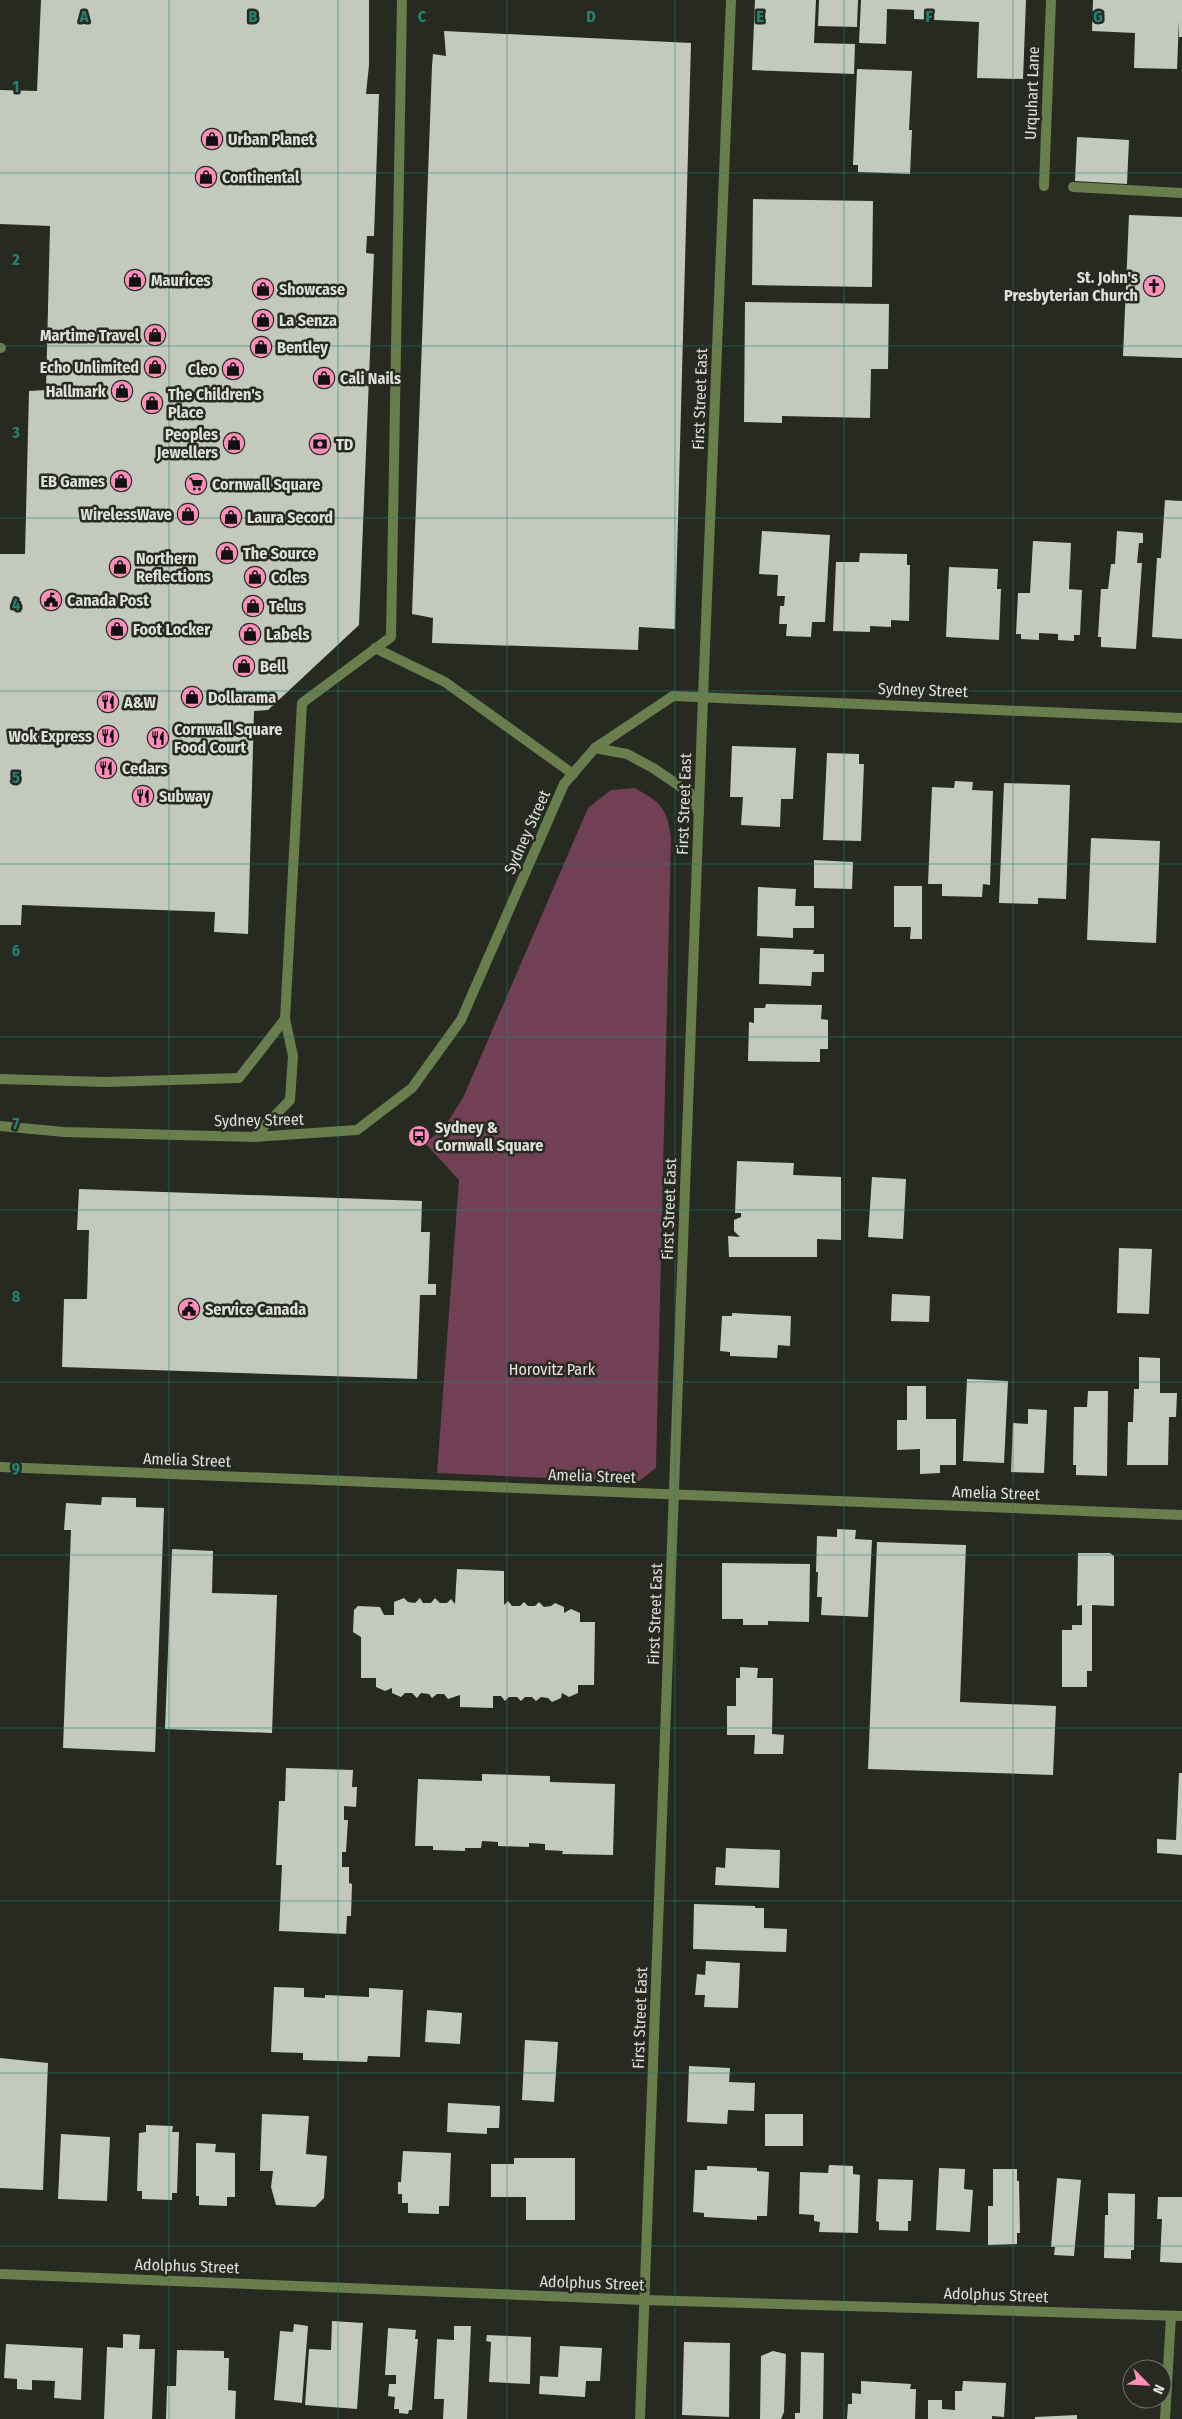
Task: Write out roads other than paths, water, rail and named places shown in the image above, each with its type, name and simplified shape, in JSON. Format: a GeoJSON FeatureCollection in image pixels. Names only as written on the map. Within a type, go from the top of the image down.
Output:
{"type":"FeatureCollection","features":[{"type":"Feature","properties":{"kind":"street"},"geometry":{"type":"LineString","coordinates":[[254,1137],[290,1100],[294,1056],[285,1019],[302,703],[391,636],[402,0]]}},
{"type":"Feature","properties":{"kind":"street","name":"First Street East"},"geometry":{"type":"LineString","coordinates":[[640,2419],[702,697],[731,0]]}},
{"type":"Feature","properties":{"kind":"street","name":"Urquhart Lane"},"geometry":{"type":"LineString","coordinates":[[1044,186],[1050,0]]}},
{"type":"Feature","properties":{"kind":"street"},"geometry":{"type":"LineString","coordinates":[[1073,187],[1182,193]]}},
{"type":"Feature","properties":{"kind":"street"},"geometry":{"type":"LineString","coordinates":[[376,648],[445,682],[573,774]]}},
{"type":"Feature","properties":{"kind":"street","name":"Sydney Street"},"geometry":{"type":"LineString","coordinates":[[0,1126],[64,1132],[254,1137],[357,1130],[412,1088],[461,1020],[564,784],[595,748],[673,696],[1182,718]]}},
{"type":"Feature","properties":{"kind":"street"},"geometry":{"type":"LineString","coordinates":[[595,748],[627,754],[653,768],[690,793],[699,813]]}},
{"type":"Feature","properties":{"kind":"street"},"geometry":{"type":"LineString","coordinates":[[0,1080],[106,1082],[239,1078],[285,1019]]}},
{"type":"Feature","properties":{"kind":"street","name":"Amelia Street"},"geometry":{"type":"LineString","coordinates":[[0,1467],[1182,1515]]}},
{"type":"Feature","properties":{"kind":"street","name":"Adolphus Street"},"geometry":{"type":"LineString","coordinates":[[0,2274],[644,2300],[1182,2316]]}},
{"type":"Feature","properties":{"kind":"street"},"geometry":{"type":"LineString","coordinates":[[1164,2419],[1171,2316]]}},
{"type":"Feature","properties":{"kind":"place","name":"Urban Planet"},"geometry":{"type":"Point","coordinates":[212,139]}},
{"type":"Feature","properties":{"kind":"place","name":"Continental"},"geometry":{"type":"Point","coordinates":[206,177]}},
{"type":"Feature","properties":{"kind":"place","name":"Maurices"},"geometry":{"type":"Point","coordinates":[135,280]}},
{"type":"Feature","properties":{"kind":"place","name":"St. John's Presbyterian Church"},"geometry":{"type":"Point","coordinates":[1154,286]}},
{"type":"Feature","properties":{"kind":"place","name":"Showcase"},"geometry":{"type":"Point","coordinates":[263,289]}},
{"type":"Feature","properties":{"kind":"place","name":"La Senza"},"geometry":{"type":"Point","coordinates":[263,320]}},
{"type":"Feature","properties":{"kind":"place","name":"Martime Travel"},"geometry":{"type":"Point","coordinates":[155,335]}},
{"type":"Feature","properties":{"kind":"place","name":"Bentley"},"geometry":{"type":"Point","coordinates":[261,347]}},
{"type":"Feature","properties":{"kind":"place","name":"Echo Unlimited"},"geometry":{"type":"Point","coordinates":[155,367]}},
{"type":"Feature","properties":{"kind":"place","name":"Cleo"},"geometry":{"type":"Point","coordinates":[233,369]}},
{"type":"Feature","properties":{"kind":"place","name":"Cali Nails"},"geometry":{"type":"Point","coordinates":[324,378]}},
{"type":"Feature","properties":{"kind":"place","name":"Hallmark"},"geometry":{"type":"Point","coordinates":[122,391]}},
{"type":"Feature","properties":{"kind":"place","name":"The Children's Place"},"geometry":{"type":"Point","coordinates":[152,403]}},
{"type":"Feature","properties":{"kind":"place","name":"Peoples Jewellers"},"geometry":{"type":"Point","coordinates":[234,443]}},
{"type":"Feature","properties":{"kind":"place","name":"TD"},"geometry":{"type":"Point","coordinates":[320,444]}},
{"type":"Feature","properties":{"kind":"place","name":"EB Games"},"geometry":{"type":"Point","coordinates":[121,481]}},
{"type":"Feature","properties":{"kind":"place","name":"Cornwall Square"},"geometry":{"type":"Point","coordinates":[196,484]}},
{"type":"Feature","properties":{"kind":"place","name":"WirelessWave"},"geometry":{"type":"Point","coordinates":[188,514]}},
{"type":"Feature","properties":{"kind":"place","name":"Laura Secord"},"geometry":{"type":"Point","coordinates":[231,517]}},
{"type":"Feature","properties":{"kind":"place","name":"The Source"},"geometry":{"type":"Point","coordinates":[227,553]}},
{"type":"Feature","properties":{"kind":"place","name":"Northern Reflections"},"geometry":{"type":"Point","coordinates":[120,567]}},
{"type":"Feature","properties":{"kind":"place","name":"Coles"},"geometry":{"type":"Point","coordinates":[255,577]}},
{"type":"Feature","properties":{"kind":"place","name":"Canada Post"},"geometry":{"type":"Point","coordinates":[51,600]}},
{"type":"Feature","properties":{"kind":"place","name":"Telus"},"geometry":{"type":"Point","coordinates":[253,606]}},
{"type":"Feature","properties":{"kind":"place","name":"Foot Locker"},"geometry":{"type":"Point","coordinates":[117,629]}},
{"type":"Feature","properties":{"kind":"place","name":"Labels"},"geometry":{"type":"Point","coordinates":[250,634]}},
{"type":"Feature","properties":{"kind":"place","name":"Bell"},"geometry":{"type":"Point","coordinates":[244,666]}},
{"type":"Feature","properties":{"kind":"place","name":"Dollarama"},"geometry":{"type":"Point","coordinates":[192,697]}},
{"type":"Feature","properties":{"kind":"place","name":"A&W"},"geometry":{"type":"Point","coordinates":[108,702]}},
{"type":"Feature","properties":{"kind":"place","name":"Wok Express"},"geometry":{"type":"Point","coordinates":[108,736]}},
{"type":"Feature","properties":{"kind":"place","name":"Cornwall Square Food Court"},"geometry":{"type":"Point","coordinates":[158,738]}},
{"type":"Feature","properties":{"kind":"place","name":"Cedars"},"geometry":{"type":"Point","coordinates":[106,768]}},
{"type":"Feature","properties":{"kind":"place","name":"Subway"},"geometry":{"type":"Point","coordinates":[143,796]}},
{"type":"Feature","properties":{"kind":"place","name":"Sydney & Cornwall Square"},"geometry":{"type":"Point","coordinates":[419,1136]}},
{"type":"Feature","properties":{"kind":"place","name":"Service Canada"},"geometry":{"type":"Point","coordinates":[189,1309]}},
{"type":"Feature","properties":{"kind":"park label","name":"Horovitz Park"},"geometry":{"type":"Point","coordinates":[552,1369]}}]}
